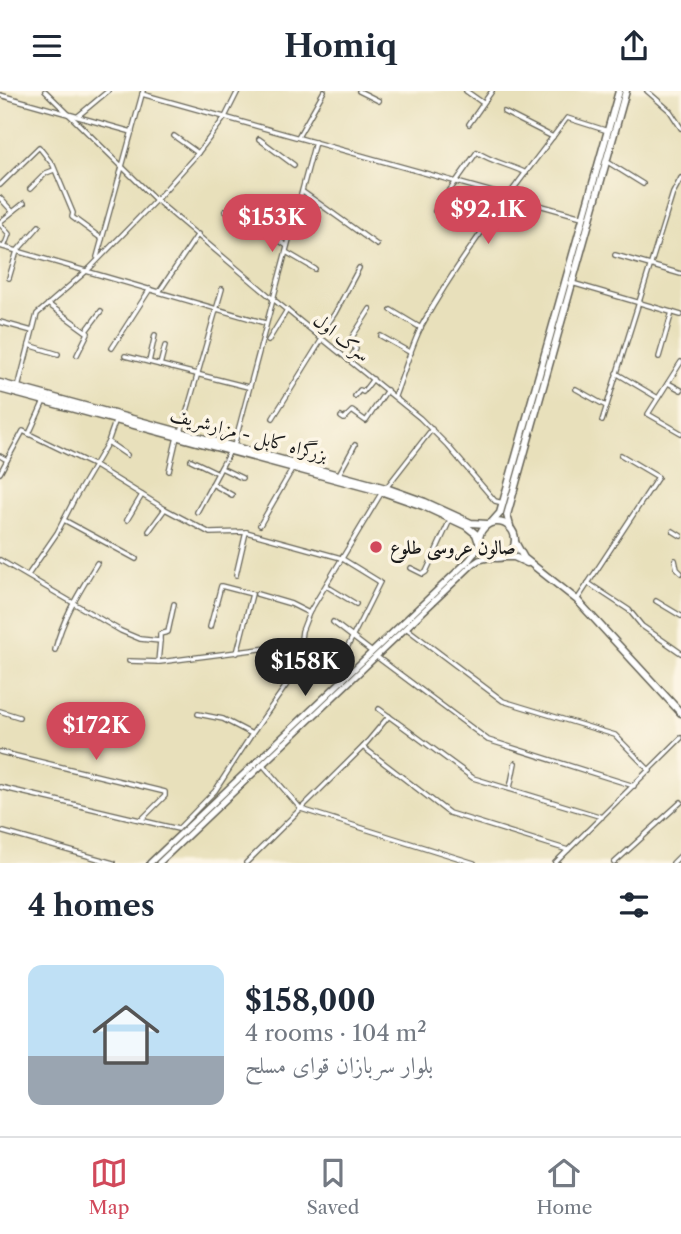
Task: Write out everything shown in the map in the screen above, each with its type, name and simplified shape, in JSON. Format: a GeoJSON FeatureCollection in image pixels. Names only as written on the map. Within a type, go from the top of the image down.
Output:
{"type":"FeatureCollection","features":[{"type":"Feature","properties":{"kind":"highway"},"geometry":{"type":"LineString","coordinates":[[619,91],[572,283],[507,515],[518,550],[532,565],[577,600],[681,713]]}},
{"type":"Feature","properties":{"kind":"highway"},"geometry":{"type":"LineString","coordinates":[[532,565],[514,557],[492,557],[483,552],[479,534],[500,513],[626,91]]}},
{"type":"Feature","properties":{"kind":"highway","name":"بزرگراه کابل - مزارشریف"},"geometry":{"type":"LineString","coordinates":[[0,383],[179,435],[339,474],[450,517],[472,529],[479,542]]}},
{"type":"Feature","properties":{"kind":"highway","name":"بزرگراه کابل - مزارشریف"},"geometry":{"type":"LineString","coordinates":[[0,389],[116,417]]}},
{"type":"Feature","properties":{"kind":"highway","name":"بزرگراه کابل - مزارشریف"},"geometry":{"type":"LineString","coordinates":[[232,449],[293,468],[425,502],[471,523],[489,523]]}},
{"type":"Feature","properties":{"kind":"highway"},"geometry":{"type":"LineString","coordinates":[[489,523],[501,521],[510,526]]}},
{"type":"Feature","properties":{"kind":"highway"},"geometry":{"type":"LineString","coordinates":[[503,557],[511,551],[515,542]]}},
{"type":"Feature","properties":{"kind":"main road"},"geometry":{"type":"LineString","coordinates":[[159,863],[474,555],[479,542]]}},
{"type":"Feature","properties":{"kind":"main road"},"geometry":{"type":"LineString","coordinates":[[150,863],[473,564],[492,557]]}},
{"type":"Feature","properties":{"kind":"street","name":"سرک اول"},"geometry":{"type":"LineString","coordinates":[[46,91],[156,200],[432,429],[495,501],[503,503]]}},
{"type":"Feature","properties":{"kind":"street"},"geometry":{"type":"LineString","coordinates":[[78,116],[108,91]]}},
{"type":"Feature","properties":{"kind":"street"},"geometry":{"type":"LineString","coordinates":[[18,388],[37,314],[86,271],[156,200],[198,153],[225,117],[238,91]]}},
{"type":"Feature","properties":{"kind":"street"},"geometry":{"type":"LineString","coordinates":[[298,137],[324,91]]}},
{"type":"Feature","properties":{"kind":"street"},"geometry":{"type":"LineString","coordinates":[[359,91],[379,101]]}},
{"type":"Feature","properties":{"kind":"street"},"geometry":{"type":"LineString","coordinates":[[466,91],[483,103]]}},
{"type":"Feature","properties":{"kind":"street"},"geometry":{"type":"LineString","coordinates":[[469,124],[492,91]]}},
{"type":"Feature","properties":{"kind":"street"},"geometry":{"type":"LineString","coordinates":[[647,91],[670,111],[681,128]]}},
{"type":"Feature","properties":{"kind":"street"},"geometry":{"type":"LineString","coordinates":[[96,260],[143,93],[587,219]]}},
{"type":"Feature","properties":{"kind":"street"},"geometry":{"type":"LineString","coordinates":[[0,95],[132,132]]}},
{"type":"Feature","properties":{"kind":"street"},"geometry":{"type":"LineString","coordinates":[[504,112],[553,137]]}},
{"type":"Feature","properties":{"kind":"street"},"geometry":{"type":"LineString","coordinates":[[395,396],[421,328],[451,277],[508,195],[567,118],[608,131]]}},
{"type":"Feature","properties":{"kind":"street"},"geometry":{"type":"LineString","coordinates":[[174,136],[198,153]]}},
{"type":"Feature","properties":{"kind":"street"},"geometry":{"type":"LineString","coordinates":[[259,139],[293,165]]}},
{"type":"Feature","properties":{"kind":"street"},"geometry":{"type":"LineString","coordinates":[[197,512],[232,449],[315,142]]}},
{"type":"Feature","properties":{"kind":"street"},"geometry":{"type":"LineString","coordinates":[[0,185],[39,147],[53,165],[73,213],[72,217],[102,239]]}},
{"type":"Feature","properties":{"kind":"street"},"geometry":{"type":"LineString","coordinates":[[435,211],[477,152],[526,173]]}},
{"type":"Feature","properties":{"kind":"street"},"geometry":{"type":"LineString","coordinates":[[606,161],[643,184]]}},
{"type":"Feature","properties":{"kind":"street"},"geometry":{"type":"LineString","coordinates":[[30,188],[54,170]]}},
{"type":"Feature","properties":{"kind":"street"},"geometry":{"type":"LineString","coordinates":[[602,421],[673,193],[681,178]]}},
{"type":"Feature","properties":{"kind":"street"},"geometry":{"type":"LineString","coordinates":[[303,192],[377,245]]}},
{"type":"Feature","properties":{"kind":"street"},"geometry":{"type":"LineString","coordinates":[[0,198],[12,211]]}},
{"type":"Feature","properties":{"kind":"street"},"geometry":{"type":"LineString","coordinates":[[24,203],[0,223],[9,234],[2,247],[265,323]]}},
{"type":"Feature","properties":{"kind":"street"},"geometry":{"type":"LineString","coordinates":[[225,211],[287,246]]}},
{"type":"Feature","properties":{"kind":"street"},"geometry":{"type":"LineString","coordinates":[[9,278],[17,251],[40,226]]}},
{"type":"Feature","properties":{"kind":"street"},"geometry":{"type":"LineString","coordinates":[[159,292],[198,234]]}},
{"type":"Feature","properties":{"kind":"street"},"geometry":{"type":"LineString","coordinates":[[285,252],[315,269]]}},
{"type":"Feature","properties":{"kind":"street"},"geometry":{"type":"LineString","coordinates":[[615,255],[681,274]]}},
{"type":"Feature","properties":{"kind":"street"},"geometry":{"type":"LineString","coordinates":[[273,418],[359,268]]}},
{"type":"Feature","properties":{"kind":"street"},"geometry":{"type":"LineString","coordinates":[[572,283],[681,315]]}},
{"type":"Feature","properties":{"kind":"street"},"geometry":{"type":"LineString","coordinates":[[112,348],[149,289]]}},
{"type":"Feature","properties":{"kind":"street"},"geometry":{"type":"LineString","coordinates":[[169,471],[222,289]]}},
{"type":"Feature","properties":{"kind":"street"},"geometry":{"type":"LineString","coordinates":[[48,304],[86,331],[88,336],[77,355]]}},
{"type":"Feature","properties":{"kind":"street"},"geometry":{"type":"LineString","coordinates":[[349,361],[356,349],[349,342],[370,309]]}},
{"type":"Feature","properties":{"kind":"street"},"geometry":{"type":"LineString","coordinates":[[268,341],[287,310]]}},
{"type":"Feature","properties":{"kind":"street"},"geometry":{"type":"LineString","coordinates":[[391,310],[421,328]]}},
{"type":"Feature","properties":{"kind":"street"},"geometry":{"type":"LineString","coordinates":[[86,331],[101,311]]}},
{"type":"Feature","properties":{"kind":"street"},"geometry":{"type":"LineString","coordinates":[[659,357],[672,312]]}},
{"type":"Feature","properties":{"kind":"street"},"geometry":{"type":"LineString","coordinates":[[0,322],[32,331]]}},
{"type":"Feature","properties":{"kind":"street"},"geometry":{"type":"LineString","coordinates":[[149,362],[155,335]]}},
{"type":"Feature","properties":{"kind":"street"},"geometry":{"type":"LineString","coordinates":[[381,335],[411,353]]}},
{"type":"Feature","properties":{"kind":"street"},"geometry":{"type":"LineString","coordinates":[[29,345],[58,354]]}},
{"type":"Feature","properties":{"kind":"street"},"geometry":{"type":"LineString","coordinates":[[160,365],[165,346]]}},
{"type":"Feature","properties":{"kind":"street"},"geometry":{"type":"LineString","coordinates":[[125,356],[248,387]]}},
{"type":"Feature","properties":{"kind":"street"},"geometry":{"type":"LineString","coordinates":[[681,362],[648,414],[681,433]]}},
{"type":"Feature","properties":{"kind":"street"},"geometry":{"type":"LineString","coordinates":[[616,373],[658,398]]}},
{"type":"Feature","properties":{"kind":"street"},"geometry":{"type":"LineString","coordinates":[[355,396],[360,390],[363,392],[373,379]]}},
{"type":"Feature","properties":{"kind":"street"},"geometry":{"type":"LineString","coordinates":[[667,383],[681,390]]}},
{"type":"Feature","properties":{"kind":"street"},"geometry":{"type":"LineString","coordinates":[[576,389],[606,406]]}},
{"type":"Feature","properties":{"kind":"street"},"geometry":{"type":"LineString","coordinates":[[341,417],[344,419],[352,411],[366,421],[387,390]]}},
{"type":"Feature","properties":{"kind":"street"},"geometry":{"type":"LineString","coordinates":[[29,434],[44,401]]}},
{"type":"Feature","properties":{"kind":"street"},"geometry":{"type":"LineString","coordinates":[[28,575],[57,533],[95,466],[108,442],[116,417]]}},
{"type":"Feature","properties":{"kind":"street"},"geometry":{"type":"LineString","coordinates":[[0,787],[178,829],[215,791],[297,670],[302,631],[309,614],[384,490],[432,429]]}},
{"type":"Feature","properties":{"kind":"street"},"geometry":{"type":"LineString","coordinates":[[0,473],[23,431],[95,466],[210,533],[246,532],[341,558],[380,582],[335,672],[301,650],[268,648],[158,662],[129,661]]}},
{"type":"Feature","properties":{"kind":"street"},"geometry":{"type":"LineString","coordinates":[[108,442],[127,455]]}},
{"type":"Feature","properties":{"kind":"street"},"geometry":{"type":"LineString","coordinates":[[339,474],[355,445]]}},
{"type":"Feature","properties":{"kind":"street"},"geometry":{"type":"LineString","coordinates":[[577,600],[657,477],[621,455]]}},
{"type":"Feature","properties":{"kind":"street"},"geometry":{"type":"LineString","coordinates":[[0,456],[8,460]]}},
{"type":"Feature","properties":{"kind":"street"},"geometry":{"type":"LineString","coordinates":[[191,460],[218,473]]}},
{"type":"Feature","properties":{"kind":"street"},"geometry":{"type":"LineString","coordinates":[[221,468],[242,478]]}},
{"type":"Feature","properties":{"kind":"street"},"geometry":{"type":"LineString","coordinates":[[260,525],[293,468]]}},
{"type":"Feature","properties":{"kind":"street"},"geometry":{"type":"LineString","coordinates":[[212,484],[232,495]]}},
{"type":"Feature","properties":{"kind":"street"},"geometry":{"type":"LineString","coordinates":[[127,520],[142,495]]}},
{"type":"Feature","properties":{"kind":"street"},"geometry":{"type":"LineString","coordinates":[[149,531],[165,509]]}},
{"type":"Feature","properties":{"kind":"street"},"geometry":{"type":"LineString","coordinates":[[411,568],[423,574],[426,572],[450,517]]}},
{"type":"Feature","properties":{"kind":"street"},"geometry":{"type":"LineString","coordinates":[[64,520],[136,559]]}},
{"type":"Feature","properties":{"kind":"street"},"geometry":{"type":"LineString","coordinates":[[673,531],[681,536]]}},
{"type":"Feature","properties":{"kind":"street"},"geometry":{"type":"LineString","coordinates":[[236,575],[246,532]]}},
{"type":"Feature","properties":{"kind":"street"},"geometry":{"type":"LineString","coordinates":[[0,560],[131,636],[160,641]]}},
{"type":"Feature","properties":{"kind":"street"},"geometry":{"type":"LineString","coordinates":[[675,560],[681,573]]}},
{"type":"Feature","properties":{"kind":"street"},"geometry":{"type":"LineString","coordinates":[[55,650],[73,603],[97,563]]}},
{"type":"Feature","properties":{"kind":"street"},"geometry":{"type":"LineString","coordinates":[[588,583],[629,610],[642,627],[681,653]]}},
{"type":"Feature","properties":{"kind":"street"},"geometry":{"type":"LineString","coordinates":[[210,627],[221,586],[252,594],[237,653]]}},
{"type":"Feature","properties":{"kind":"street"},"geometry":{"type":"LineString","coordinates":[[327,586],[356,604]]}},
{"type":"Feature","properties":{"kind":"street"},"geometry":{"type":"LineString","coordinates":[[257,594],[291,604],[309,614]]}},
{"type":"Feature","properties":{"kind":"street"},"geometry":{"type":"LineString","coordinates":[[656,601],[681,616]]}},
{"type":"Feature","properties":{"kind":"street"},"geometry":{"type":"LineString","coordinates":[[158,662],[160,634],[168,632],[174,604]]}},
{"type":"Feature","properties":{"kind":"street"},"geometry":{"type":"LineString","coordinates":[[333,622],[488,740],[634,786]]}},
{"type":"Feature","properties":{"kind":"street"},"geometry":{"type":"LineString","coordinates":[[406,628],[503,701],[615,735],[650,771]]}},
{"type":"Feature","properties":{"kind":"street"},"geometry":{"type":"LineString","coordinates":[[379,709],[473,778],[602,817]]}},
{"type":"Feature","properties":{"kind":"street"},"geometry":{"type":"LineString","coordinates":[[0,711],[19,717]]}},
{"type":"Feature","properties":{"kind":"street"},"geometry":{"type":"LineString","coordinates":[[198,714],[223,719],[252,734]]}},
{"type":"Feature","properties":{"kind":"street"},"geometry":{"type":"LineString","coordinates":[[246,863],[363,747],[389,716]]}},
{"type":"Feature","properties":{"kind":"street"},"geometry":{"type":"LineString","coordinates":[[555,863],[681,739]]}},
{"type":"Feature","properties":{"kind":"street"},"geometry":{"type":"LineString","coordinates":[[363,747],[449,813],[568,850]]}},
{"type":"Feature","properties":{"kind":"street"},"geometry":{"type":"LineString","coordinates":[[0,752],[165,792],[165,796],[141,820]]}},
{"type":"Feature","properties":{"kind":"street"},"geometry":{"type":"LineString","coordinates":[[510,789],[515,763]]}},
{"type":"Feature","properties":{"kind":"street"},"geometry":{"type":"LineString","coordinates":[[262,765],[301,809],[474,863]]}},
{"type":"Feature","properties":{"kind":"street"},"geometry":{"type":"LineString","coordinates":[[614,863],[681,802]]}},
{"type":"Feature","properties":{"kind":"street"},"geometry":{"type":"LineString","coordinates":[[0,831],[113,863]]}},
{"type":"Feature","properties":{"kind":"street"},"geometry":{"type":"LineString","coordinates":[[673,863],[681,855]]}},
{"type":"Feature","properties":{"kind":"place","name":"صالون عروسی طلوع"},"geometry":{"type":"Point","coordinates":[376,547]}}]}
